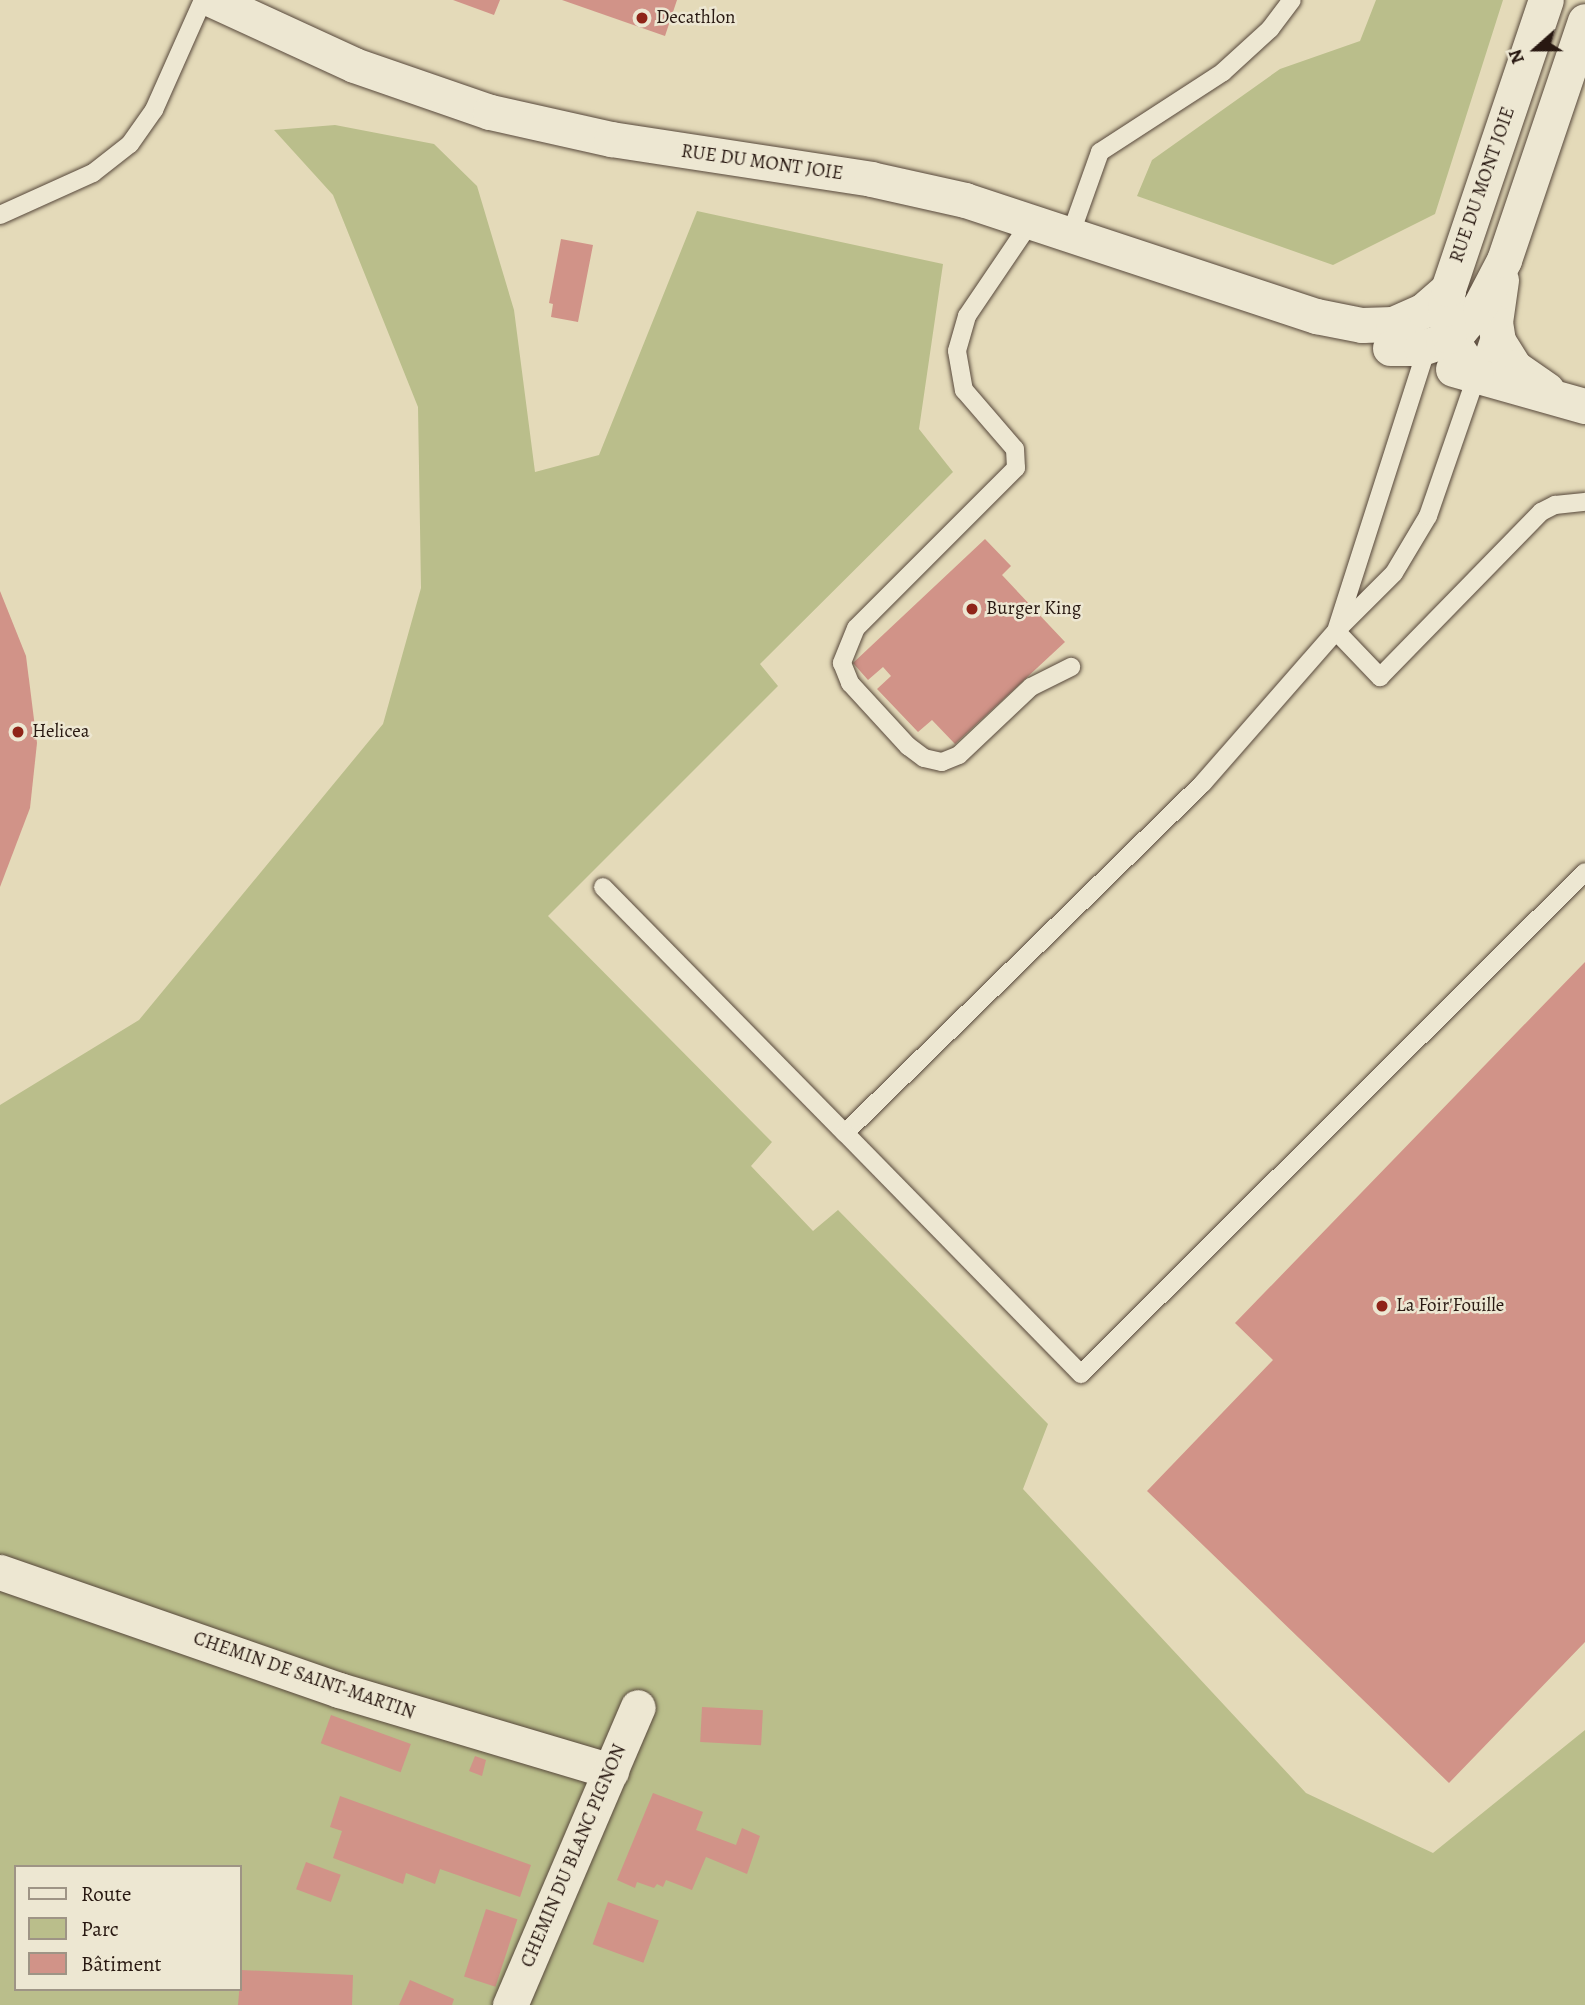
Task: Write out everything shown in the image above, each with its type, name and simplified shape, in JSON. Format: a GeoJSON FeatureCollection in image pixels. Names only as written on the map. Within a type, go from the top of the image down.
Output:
{"type":"FeatureCollection","features":[{"type":"Feature","properties":{"kind":"street","name":"RUE DU MONT JOIE"},"geometry":{"type":"LineString","coordinates":[[213,0],[354,65],[491,112],[645,145],[904,185],[1071,233],[1316,316],[1390,348],[1433,347],[1476,377]]}},
{"type":"Feature","properties":{"kind":"street","name":"RUE DU MONT JOIE"},"geometry":{"type":"LineString","coordinates":[[1433,347],[1445,309],[1448,289],[1546,0]]}},
{"type":"Feature","properties":{"kind":"street"},"geometry":{"type":"LineString","coordinates":[[1433,347],[1480,306],[1504,260],[1585,21]]}},
{"type":"Feature","properties":{"kind":"street"},"geometry":{"type":"LineString","coordinates":[[1504,260],[1495,322],[1498,341],[1514,367],[1573,403]]}},
{"type":"Feature","properties":{"kind":"street","name":"RUE DU MONT JOIE"},"geometry":{"type":"LineString","coordinates":[[1316,316],[1363,325],[1393,324],[1424,310],[1448,289]]}},
{"type":"Feature","properties":{"kind":"street"},"geometry":{"type":"LineString","coordinates":[[1476,377],[1573,403]]}},
{"type":"Feature","properties":{"kind":"street","name":"CHEMIN DE SAINT-MARTIN"},"geometry":{"type":"LineString","coordinates":[[0,1572],[339,1690],[611,1771]]}},
{"type":"Feature","properties":{"kind":"street","name":"CHEMIN DU BLANC PIGNON"},"geometry":{"type":"LineString","coordinates":[[510,2005],[638,1707]]}},
{"type":"Feature","properties":{"kind":"lane"},"geometry":{"type":"LineString","coordinates":[[0,215],[93,173],[130,145],[154,110],[203,0]]}},
{"type":"Feature","properties":{"kind":"lane"},"geometry":{"type":"LineString","coordinates":[[1071,233],[1100,152],[1223,72],[1270,29],[1292,0]]}},
{"type":"Feature","properties":{"kind":"lane"},"geometry":{"type":"LineString","coordinates":[[1032,220],[967,316],[957,351],[960,377],[969,399],[1015,449],[1012,474],[856,628],[844,647],[843,670],[850,683],[908,746],[924,758],[942,762],[959,755],[1031,687],[1071,667]]}},
{"type":"Feature","properties":{"kind":"lane"},"geometry":{"type":"LineString","coordinates":[[845,1133],[1210,775],[1336,631],[1394,573],[1418,540],[1495,322]]}},
{"type":"Feature","properties":{"kind":"lane"},"geometry":{"type":"LineString","coordinates":[[1336,631],[1433,347]]}},
{"type":"Feature","properties":{"kind":"lane"},"geometry":{"type":"LineString","coordinates":[[1336,631],[1380,677],[1518,534],[1555,505],[1585,502]]}},
{"type":"Feature","properties":{"kind":"lane"},"geometry":{"type":"LineString","coordinates":[[603,887],[1081,1374],[1585,872]]}},
{"type":"Feature","properties":{"kind":"green space"},"geometry":{"type":"Polygon","coordinates":[[[1376,0],[1503,0],[1435,214],[1333,265],[1137,196],[1152,160],[1280,69],[1360,41],[1376,0]]]}},
{"type":"Feature","properties":{"kind":"green space"},"geometry":{"type":"Polygon","coordinates":[[[335,125],[434,144],[477,186],[514,310],[535,472],[599,455],[697,211],[943,264],[919,429],[953,472],[760,664],[778,686],[548,916],[772,1142],[751,1166],[813,1231],[838,1210],[1048,1424],[1023,1489],[1306,1793],[1433,1853],[1585,1730],[1585,2005],[0,2005],[0,1105],[139,1020],[383,724],[421,588],[418,407],[333,195],[274,130],[335,125]]]}},
{"type":"Feature","properties":{"kind":"building"},"geometry":{"type":"Polygon","coordinates":[[[453,0],[500,0],[494,15],[453,0]]]}},
{"type":"Feature","properties":{"kind":"building","name":"Decathlon"},"geometry":{"type":"Polygon","coordinates":[[[562,0],[677,0],[665,36],[562,0]]]}},
{"type":"Feature","properties":{"kind":"building"},"geometry":{"type":"Polygon","coordinates":[[[561,239],[593,245],[578,322],[551,317],[553,304],[549,303],[561,239]]]}},
{"type":"Feature","properties":{"kind":"building","name":"Burger King"},"geometry":{"type":"Polygon","coordinates":[[[985,539],[1011,566],[1002,575],[1065,642],[955,744],[932,720],[918,732],[877,689],[891,676],[883,667],[868,680],[853,663],[985,539]]]}},
{"type":"Feature","properties":{"kind":"building","name":"Helicea"},"geometry":{"type":"Polygon","coordinates":[[[0,591],[26,656],[37,743],[30,808],[0,887],[0,591]]]}},
{"type":"Feature","properties":{"kind":"building"},"geometry":{"type":"Polygon","coordinates":[[[1585,962],[1585,1642],[1449,1783],[1147,1491],[1273,1360],[1235,1323],[1585,962]]]}},
{"type":"Feature","properties":{"kind":"building"},"geometry":{"type":"Polygon","coordinates":[[[702,1707],[763,1710],[761,1745],[700,1742],[702,1707]]]}},
{"type":"Feature","properties":{"kind":"building"},"geometry":{"type":"Polygon","coordinates":[[[331,1715],[411,1744],[401,1772],[321,1743],[331,1715]]]}},
{"type":"Feature","properties":{"kind":"building"},"geometry":{"type":"Polygon","coordinates":[[[475,1756],[486,1760],[482,1776],[469,1771],[475,1756]]]}},
{"type":"Feature","properties":{"kind":"building"},"geometry":{"type":"Polygon","coordinates":[[[653,1793],[703,1812],[696,1830],[736,1845],[742,1828],[760,1836],[747,1874],[706,1857],[692,1890],[666,1880],[663,1887],[657,1884],[654,1888],[637,1882],[635,1888],[617,1880],[653,1793]]]}},
{"type":"Feature","properties":{"kind":"building"},"geometry":{"type":"Polygon","coordinates":[[[340,1796],[531,1865],[520,1897],[440,1869],[435,1884],[406,1873],[403,1884],[333,1858],[342,1831],[330,1827],[340,1796]]]}},
{"type":"Feature","properties":{"kind":"building"},"geometry":{"type":"Polygon","coordinates":[[[306,1862],[341,1875],[331,1902],[296,1889],[306,1862]]]}},
{"type":"Feature","properties":{"kind":"building"},"geometry":{"type":"Polygon","coordinates":[[[608,1902],[659,1920],[643,1963],[593,1944],[608,1902]]]}},
{"type":"Feature","properties":{"kind":"building"},"geometry":{"type":"Polygon","coordinates":[[[486,1909],[517,1919],[495,1987],[464,1977],[486,1909]]]}},
{"type":"Feature","properties":{"kind":"building"},"geometry":{"type":"Polygon","coordinates":[[[242,1970],[353,1975],[352,2005],[238,2005],[239,1991],[242,1991],[242,1970]]]}},
{"type":"Feature","properties":{"kind":"building"},"geometry":{"type":"Polygon","coordinates":[[[410,1980],[454,1999],[452,2005],[399,2005],[410,1980]]]}},
{"type":"Feature","properties":{"kind":"place","name":"Decathlon"},"geometry":{"type":"Point","coordinates":[642,18]}},
{"type":"Feature","properties":{"kind":"place","name":"Burger King"},"geometry":{"type":"Point","coordinates":[972,609]}},
{"type":"Feature","properties":{"kind":"place","name":"Helicea"},"geometry":{"type":"Point","coordinates":[18,732]}},
{"type":"Feature","properties":{"kind":"place","name":"La Foir'Fouille"},"geometry":{"type":"Point","coordinates":[1382,1306]}}]}
